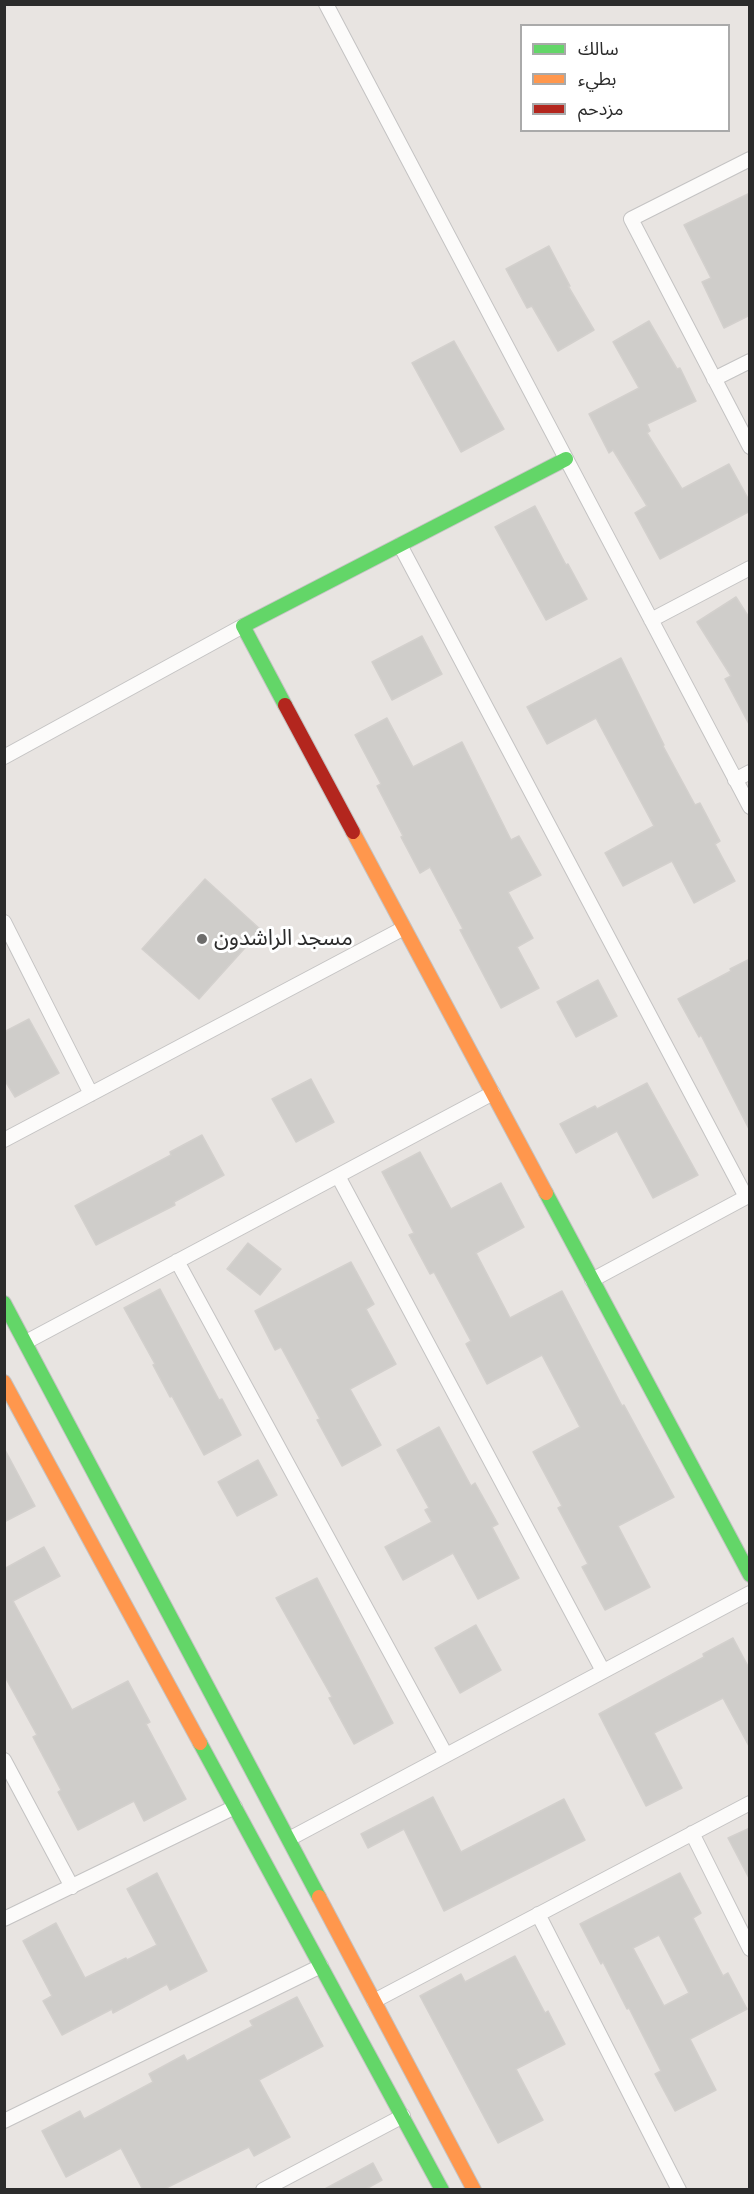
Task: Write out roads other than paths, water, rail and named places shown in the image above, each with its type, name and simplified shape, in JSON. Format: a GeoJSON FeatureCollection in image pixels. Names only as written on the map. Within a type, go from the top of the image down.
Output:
{"type":"FeatureCollection","features":[{"type":"Feature","properties":{"kind":"street"},"geometry":{"type":"LineString","coordinates":[[326,4],[750,807]]}},
{"type":"Feature","properties":{"kind":"street"},"geometry":{"type":"LineString","coordinates":[[750,159],[631,219],[750,447]]}},
{"type":"Feature","properties":{"kind":"street"},"geometry":{"type":"LineString","coordinates":[[714,379],[750,361]]}},
{"type":"Feature","properties":{"kind":"street"},"geometry":{"type":"LineString","coordinates":[[4,757],[243,626],[566,459]]}},
{"type":"Feature","properties":{"kind":"street"},"geometry":{"type":"LineString","coordinates":[[400,545],[748,1196],[592,1280]]}},
{"type":"Feature","properties":{"kind":"street"},"geometry":{"type":"LineString","coordinates":[[651,620],[750,568]]}},
{"type":"Feature","properties":{"kind":"street"},"geometry":{"type":"LineString","coordinates":[[243,626],[750,1575]]}},
{"type":"Feature","properties":{"kind":"street"},"geometry":{"type":"LineString","coordinates":[[735,780],[750,772]]}},
{"type":"Feature","properties":{"kind":"street"},"geometry":{"type":"LineString","coordinates":[[4,922],[91,1094]]}},
{"type":"Feature","properties":{"kind":"street"},"geometry":{"type":"LineString","coordinates":[[4,1140],[404,928]]}},
{"type":"Feature","properties":{"kind":"street"},"geometry":{"type":"LineString","coordinates":[[26,1342],[493,1093]]}},
{"type":"Feature","properties":{"kind":"street"},"geometry":{"type":"LineString","coordinates":[[338,1176],[603,1671]]}},
{"type":"Feature","properties":{"kind":"street"},"geometry":{"type":"LineString","coordinates":[[177,1262],[446,1755]]}},
{"type":"Feature","properties":{"kind":"street"},"geometry":{"type":"LineString","coordinates":[[4,1303],[474,2190]]}},
{"type":"Feature","properties":{"kind":"street"},"geometry":{"type":"LineString","coordinates":[[4,1382],[442,2190]]}},
{"type":"Feature","properties":{"kind":"street"},"geometry":{"type":"LineString","coordinates":[[289,1839],[750,1593]]}},
{"type":"Feature","properties":{"kind":"street"},"geometry":{"type":"LineString","coordinates":[[4,1761],[72,1887]]}},
{"type":"Feature","properties":{"kind":"street"},"geometry":{"type":"LineString","coordinates":[[374,2001],[750,1803]]}},
{"type":"Feature","properties":{"kind":"street"},"geometry":{"type":"LineString","coordinates":[[4,1919],[235,1807]]}},
{"type":"Feature","properties":{"kind":"street"},"geometry":{"type":"LineString","coordinates":[[692,1833],[750,1949]]}},
{"type":"Feature","properties":{"kind":"street"},"geometry":{"type":"LineString","coordinates":[[538,1914],[679,2190]]}},
{"type":"Feature","properties":{"kind":"street"},"geometry":{"type":"LineString","coordinates":[[4,2121],[321,1966]]}},
{"type":"Feature","properties":{"kind":"street"},"geometry":{"type":"LineString","coordinates":[[263,2190],[403,2116]]}},
{"type":"Feature","properties":{"kind":"place","name":"مسجد الراشدون"},"geometry":{"type":"Point","coordinates":[202,939]}}]}
